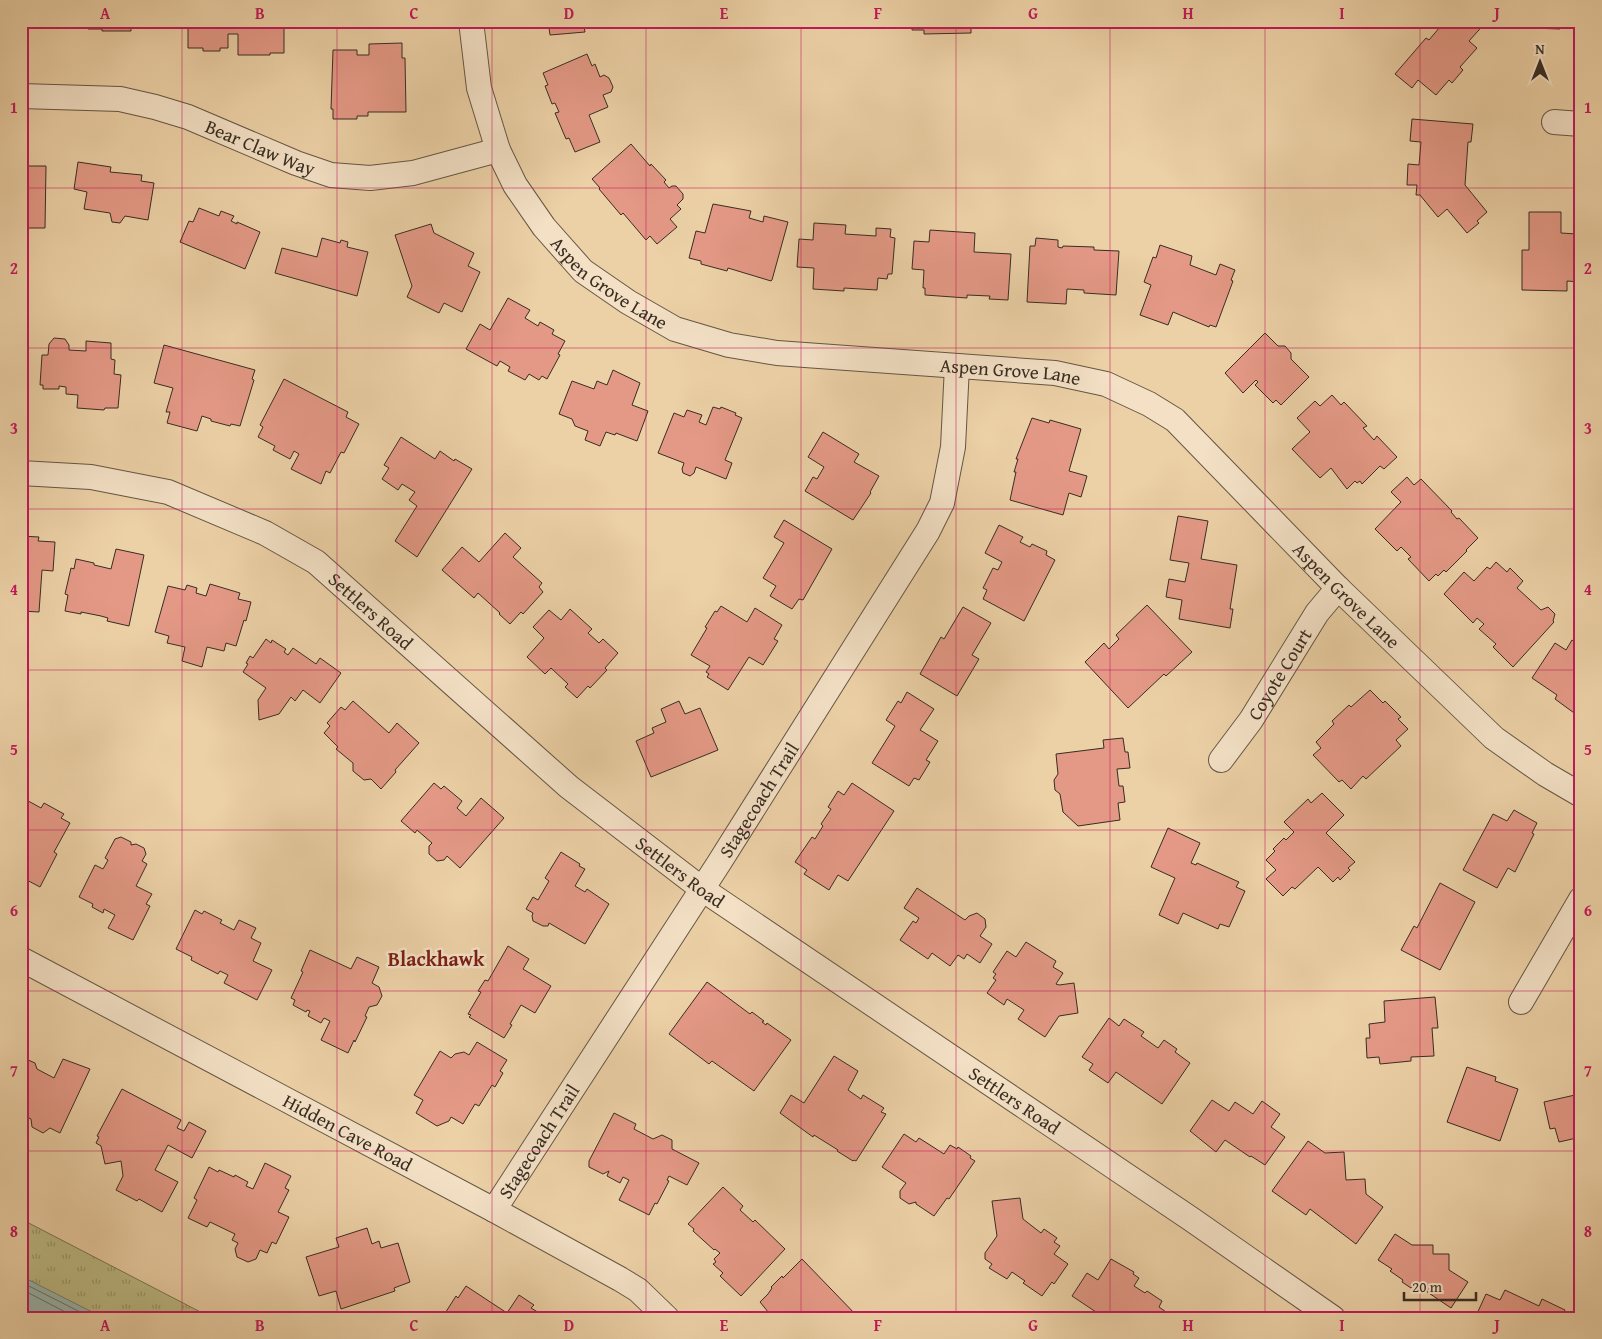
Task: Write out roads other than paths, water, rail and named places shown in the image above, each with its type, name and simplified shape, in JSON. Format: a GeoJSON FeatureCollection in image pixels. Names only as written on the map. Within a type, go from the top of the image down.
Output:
{"type":"FeatureCollection","features":[{"type":"Feature","properties":{"kind":"street","name":"Aspen Grove Lane"},"geometry":{"type":"LineString","coordinates":[[471,21],[479,88],[498,150],[515,185],[544,227],[583,270],[628,302],[675,329],[729,345],[777,353],[1055,373],[1106,384],[1149,404],[1175,420],[1338,588],[1494,738],[1545,774],[1581,795]]}},
{"type":"Feature","properties":{"kind":"street","name":"Bear Claw Way"},"geometry":{"type":"LineString","coordinates":[[21,96],[120,98],[188,117],[296,163],[331,175],[370,178],[413,173],[498,150]]}},
{"type":"Feature","properties":{"kind":"street"},"geometry":{"type":"LineString","coordinates":[[1554,122],[1581,124]]}},
{"type":"Feature","properties":{"kind":"street","name":"Stagecoach Trail"},"geometry":{"type":"LineString","coordinates":[[494,1210],[702,889],[932,524],[942,503],[953,446],[957,366]]}},
{"type":"Feature","properties":{"kind":"street","name":"Settlers Road"},"geometry":{"type":"LineString","coordinates":[[21,473],[91,477],[168,492],[265,533],[316,562],[569,786],[702,889],[1191,1219],[1333,1318]]}},
{"type":"Feature","properties":{"kind":"street","name":"Coyote Court"},"geometry":{"type":"LineString","coordinates":[[1221,760],[1251,720],[1317,613],[1338,588]]}},
{"type":"Feature","properties":{"kind":"street"},"geometry":{"type":"LineString","coordinates":[[1521,1002],[1581,899]]}},
{"type":"Feature","properties":{"kind":"street","name":"Hidden Cave Road"},"geometry":{"type":"LineString","coordinates":[[21,959],[494,1210],[632,1287],[667,1318]]}},
{"type":"Feature","properties":{"kind":"water"},"geometry":{"type":"Polygon","coordinates":[[[21,1276],[104,1318],[21,1318],[21,1276]]]}},
{"type":"Feature","properties":{"kind":"district","name":"Blackhawk"},"geometry":{"type":"Point","coordinates":[436,958]}}]}
